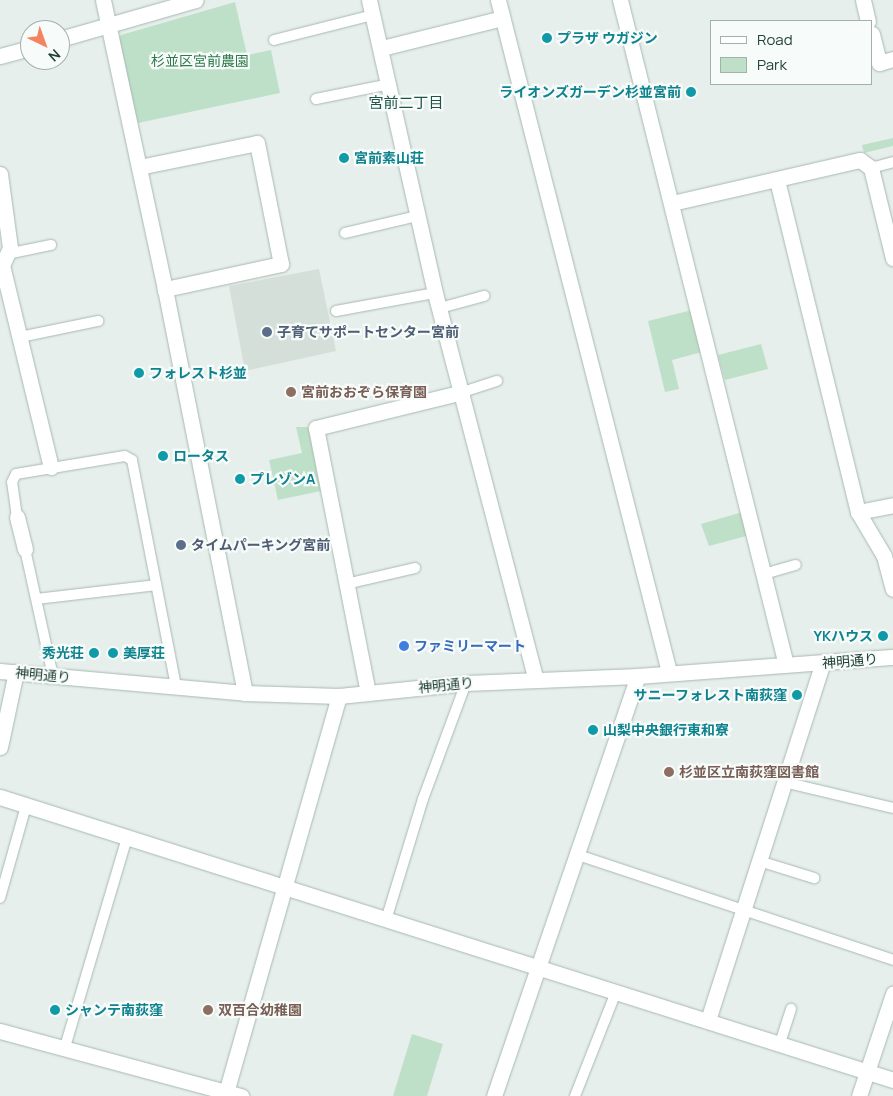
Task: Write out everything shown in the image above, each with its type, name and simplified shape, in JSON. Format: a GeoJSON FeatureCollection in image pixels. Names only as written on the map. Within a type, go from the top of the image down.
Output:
{"type":"FeatureCollection","features":[{"type":"Feature","properties":{"kind":"street"},"geometry":{"type":"LineString","coordinates":[[103,0],[166,288],[245,692]]}},
{"type":"Feature","properties":{"kind":"street"},"geometry":{"type":"LineString","coordinates":[[70,36],[196,0]]}},
{"type":"Feature","properties":{"kind":"street"},"geometry":{"type":"LineString","coordinates":[[369,0],[382,48],[435,292],[535,678]]}},
{"type":"Feature","properties":{"kind":"street"},"geometry":{"type":"LineString","coordinates":[[498,0],[669,672]]}},
{"type":"Feature","properties":{"kind":"street"},"geometry":{"type":"LineString","coordinates":[[620,0],[786,665]]}},
{"type":"Feature","properties":{"kind":"street"},"geometry":{"type":"LineString","coordinates":[[863,0],[868,20]]}},
{"type":"Feature","properties":{"kind":"street"},"geometry":{"type":"LineString","coordinates":[[382,48],[502,18]]}},
{"type":"Feature","properties":{"kind":"street"},"geometry":{"type":"LineString","coordinates":[[873,38],[879,63],[893,59]]}},
{"type":"Feature","properties":{"kind":"street"},"geometry":{"type":"LineString","coordinates":[[0,56],[20,51]]}},
{"type":"Feature","properties":{"kind":"street"},"geometry":{"type":"LineString","coordinates":[[139,167],[258,143],[281,264],[166,288]]}},
{"type":"Feature","properties":{"kind":"street"},"geometry":{"type":"LineString","coordinates":[[672,203],[860,160],[871,168],[893,258]]}},
{"type":"Feature","properties":{"kind":"street"},"geometry":{"type":"LineString","coordinates":[[0,174],[10,248],[2,265],[51,467]]}},
{"type":"Feature","properties":{"kind":"street"},"geometry":{"type":"LineString","coordinates":[[777,180],[858,512],[884,556],[893,590]]}},
{"type":"Feature","properties":{"kind":"street"},"geometry":{"type":"LineString","coordinates":[[368,693],[316,428],[462,392]]}},
{"type":"Feature","properties":{"kind":"street"},"geometry":{"type":"LineString","coordinates":[[858,512],[893,505]]}},
{"type":"Feature","properties":{"kind":"street"},"geometry":{"type":"LineString","coordinates":[[17,517],[25,549]]}},
{"type":"Feature","properties":{"kind":"street","name":"神明通り"},"geometry":{"type":"LineString","coordinates":[[0,671],[245,692],[339,696],[535,678],[638,676],[669,672],[822,664],[893,658]]}},
{"type":"Feature","properties":{"kind":"street"},"geometry":{"type":"LineString","coordinates":[[708,1020],[822,664]]}},
{"type":"Feature","properties":{"kind":"street"},"geometry":{"type":"LineString","coordinates":[[0,747],[16,672]]}},
{"type":"Feature","properties":{"kind":"street"},"geometry":{"type":"LineString","coordinates":[[494,1096],[638,676]]}},
{"type":"Feature","properties":{"kind":"street"},"geometry":{"type":"LineString","coordinates":[[0,1031],[231,1095],[284,888],[339,696]]}},
{"type":"Feature","properties":{"kind":"street"},"geometry":{"type":"LineString","coordinates":[[0,797],[893,1080]]}},
{"type":"Feature","properties":{"kind":"street"},"geometry":{"type":"LineString","coordinates":[[859,1096],[893,994]]}},
{"type":"Feature","properties":{"kind":"lane"},"geometry":{"type":"LineString","coordinates":[[274,40],[373,15]]}},
{"type":"Feature","properties":{"kind":"lane"},"geometry":{"type":"LineString","coordinates":[[316,99],[390,84]]}},
{"type":"Feature","properties":{"kind":"lane"},"geometry":{"type":"LineString","coordinates":[[871,168],[893,162]]}},
{"type":"Feature","properties":{"kind":"lane"},"geometry":{"type":"LineString","coordinates":[[345,233],[417,216]]}},
{"type":"Feature","properties":{"kind":"lane"},"geometry":{"type":"LineString","coordinates":[[7,254],[51,245]]}},
{"type":"Feature","properties":{"kind":"lane"},"geometry":{"type":"LineString","coordinates":[[336,311],[435,292]]}},
{"type":"Feature","properties":{"kind":"lane"},"geometry":{"type":"LineString","coordinates":[[440,308],[484,296]]}},
{"type":"Feature","properties":{"kind":"lane"},"geometry":{"type":"LineString","coordinates":[[20,337],[98,321]]}},
{"type":"Feature","properties":{"kind":"lane"},"geometry":{"type":"LineString","coordinates":[[462,392],[497,381]]}},
{"type":"Feature","properties":{"kind":"lane"},"geometry":{"type":"LineString","coordinates":[[17,517],[12,482],[16,474],[125,456],[132,460],[176,686]]}},
{"type":"Feature","properties":{"kind":"lane"},"geometry":{"type":"LineString","coordinates":[[25,549],[53,676]]}},
{"type":"Feature","properties":{"kind":"lane"},"geometry":{"type":"LineString","coordinates":[[764,574],[796,565]]}},
{"type":"Feature","properties":{"kind":"lane"},"geometry":{"type":"LineString","coordinates":[[346,584],[415,568]]}},
{"type":"Feature","properties":{"kind":"lane"},"geometry":{"type":"LineString","coordinates":[[36,599],[156,584]]}},
{"type":"Feature","properties":{"kind":"lane"},"geometry":{"type":"LineString","coordinates":[[386,920],[423,799],[466,683]]}},
{"type":"Feature","properties":{"kind":"lane"},"geometry":{"type":"LineString","coordinates":[[784,782],[893,808]]}},
{"type":"Feature","properties":{"kind":"lane"},"geometry":{"type":"LineString","coordinates":[[0,898],[26,806]]}},
{"type":"Feature","properties":{"kind":"lane"},"geometry":{"type":"LineString","coordinates":[[65,1048],[127,838]]}},
{"type":"Feature","properties":{"kind":"lane"},"geometry":{"type":"LineString","coordinates":[[578,855],[893,960]]}},
{"type":"Feature","properties":{"kind":"lane"},"geometry":{"type":"LineString","coordinates":[[759,861],[814,878]]}},
{"type":"Feature","properties":{"kind":"lane"},"geometry":{"type":"LineString","coordinates":[[575,1096],[616,992]]}},
{"type":"Feature","properties":{"kind":"lane"},"geometry":{"type":"LineString","coordinates":[[780,1043],[791,1010]]}},
{"type":"Feature","properties":{"kind":"shaded area"},"geometry":{"type":"Polygon","coordinates":[[[319,269],[336,351],[245,371],[229,286],[319,269]]]}},
{"type":"Feature","properties":{"kind":"green space","name":"杉並区宮前農園"},"geometry":{"type":"Polygon","coordinates":[[[235,2],[247,55],[271,50],[280,93],[138,123],[118,40],[121,35],[235,2]]]}},
{"type":"Feature","properties":{"kind":"green space"},"geometry":{"type":"Polygon","coordinates":[[[893,138],[893,146],[864,153],[862,145],[893,138]]]}},
{"type":"Feature","properties":{"kind":"green space"},"geometry":{"type":"Polygon","coordinates":[[[692,310],[702,352],[672,360],[679,389],[665,392],[648,321],[692,310]]]}},
{"type":"Feature","properties":{"kind":"green space"},"geometry":{"type":"Polygon","coordinates":[[[761,344],[768,369],[725,380],[718,355],[761,344]]]}},
{"type":"Feature","properties":{"kind":"green space"},"geometry":{"type":"Polygon","coordinates":[[[296,427],[308,427],[321,491],[278,500],[269,460],[302,453],[296,427]]]}},
{"type":"Feature","properties":{"kind":"green space"},"geometry":{"type":"Polygon","coordinates":[[[743,512],[750,535],[709,546],[701,524],[743,512]]]}},
{"type":"Feature","properties":{"kind":"green space"},"geometry":{"type":"Polygon","coordinates":[[[412,1034],[443,1044],[427,1096],[393,1096],[412,1034]]]}},
{"type":"Feature","properties":{"kind":"place","name":"プラザ ウガジン"},"geometry":{"type":"Point","coordinates":[547,38]}},
{"type":"Feature","properties":{"kind":"place","name":"ライオンズガーデン杉並宮前"},"geometry":{"type":"Point","coordinates":[691,92]}},
{"type":"Feature","properties":{"kind":"place","name":"宮前素山荘"},"geometry":{"type":"Point","coordinates":[344,158]}},
{"type":"Feature","properties":{"kind":"place","name":"子育てサポートセンター宮前"},"geometry":{"type":"Point","coordinates":[267,332]}},
{"type":"Feature","properties":{"kind":"place","name":"フォレスト杉並"},"geometry":{"type":"Point","coordinates":[139,373]}},
{"type":"Feature","properties":{"kind":"place","name":"宮前おおぞら保育園"},"geometry":{"type":"Point","coordinates":[291,392]}},
{"type":"Feature","properties":{"kind":"place","name":"ロータス"},"geometry":{"type":"Point","coordinates":[163,456]}},
{"type":"Feature","properties":{"kind":"place","name":"プレゾンA"},"geometry":{"type":"Point","coordinates":[240,479]}},
{"type":"Feature","properties":{"kind":"place","name":"タイムパーキング宮前"},"geometry":{"type":"Point","coordinates":[181,545]}},
{"type":"Feature","properties":{"kind":"place","name":"YKハウス"},"geometry":{"type":"Point","coordinates":[883,636]}},
{"type":"Feature","properties":{"kind":"place","name":"ファミリーマート"},"geometry":{"type":"Point","coordinates":[404,646]}},
{"type":"Feature","properties":{"kind":"place","name":"秀光荘"},"geometry":{"type":"Point","coordinates":[94,653]}},
{"type":"Feature","properties":{"kind":"place","name":"美厚荘"},"geometry":{"type":"Point","coordinates":[113,653]}},
{"type":"Feature","properties":{"kind":"place","name":"サニーフォレスト南荻窪"},"geometry":{"type":"Point","coordinates":[797,695]}},
{"type":"Feature","properties":{"kind":"place","name":"山梨中央銀行東和寮"},"geometry":{"type":"Point","coordinates":[593,730]}},
{"type":"Feature","properties":{"kind":"place","name":"杉並区立南荻窪図書館"},"geometry":{"type":"Point","coordinates":[669,772]}},
{"type":"Feature","properties":{"kind":"place","name":"シャンテ南荻窪"},"geometry":{"type":"Point","coordinates":[55,1010]}},
{"type":"Feature","properties":{"kind":"place","name":"双百合幼稚園"},"geometry":{"type":"Point","coordinates":[208,1010]}},
{"type":"Feature","properties":{"kind":"district","name":"宮前二丁目"},"geometry":{"type":"Point","coordinates":[406,103]}}]}
